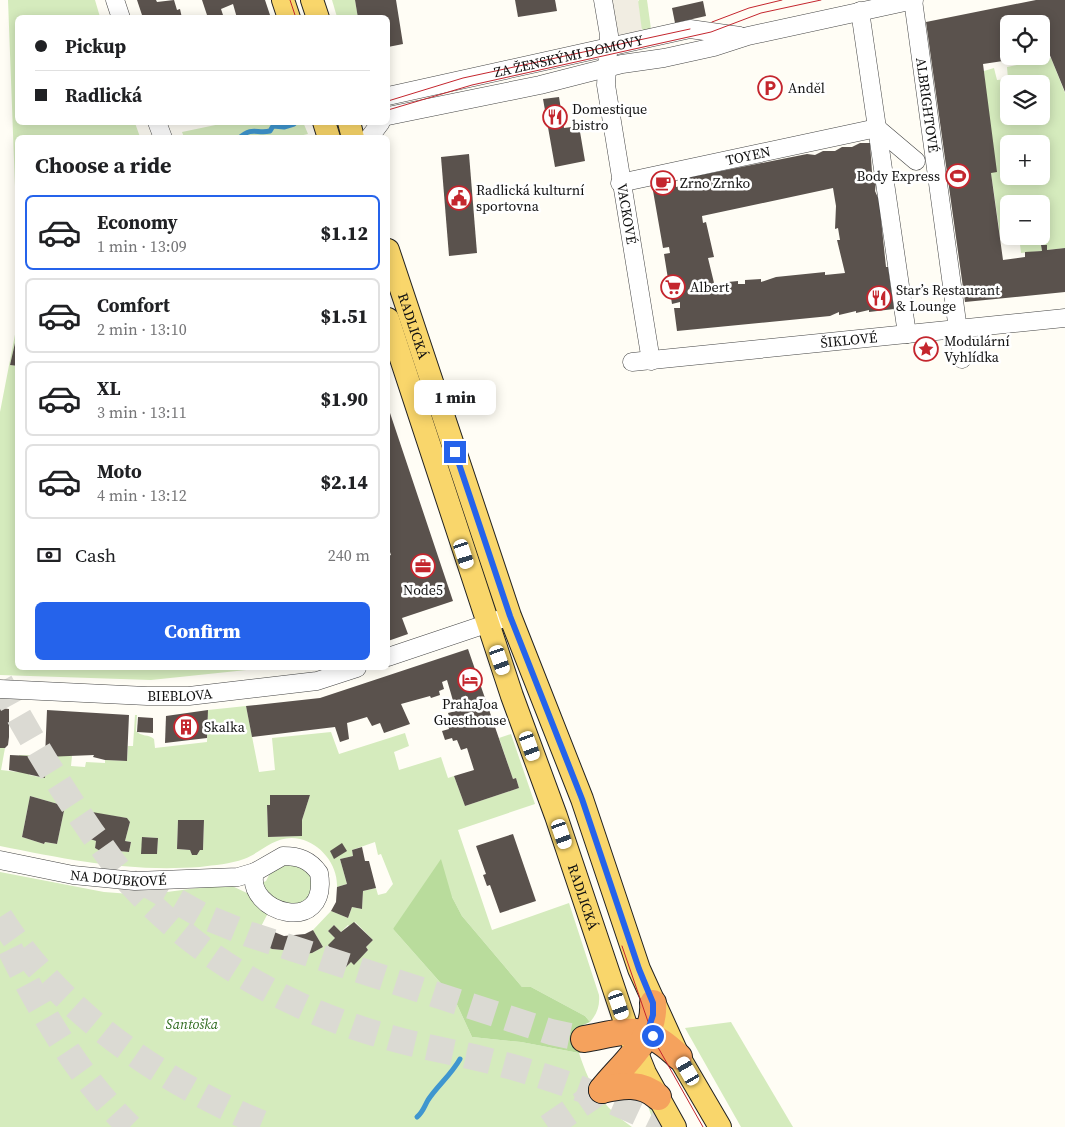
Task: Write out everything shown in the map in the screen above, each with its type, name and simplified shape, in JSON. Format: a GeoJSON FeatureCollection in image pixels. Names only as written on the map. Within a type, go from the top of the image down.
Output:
{"type":"FeatureCollection","features":[{"type":"Feature","properties":{"kind":"highway"},"geometry":{"type":"LineString","coordinates":[[653,1003],[653,1015],[602,1090],[617,1086],[636,1086],[648,1090],[658,1098]]}},
{"type":"Feature","properties":{"kind":"highway"},"geometry":{"type":"LineString","coordinates":[[584,1039],[637,1039],[679,1057]]}},
{"type":"Feature","properties":{"kind":"main road"},"geometry":{"type":"LineString","coordinates":[[283,0],[288,15]]}},
{"type":"Feature","properties":{"kind":"main road"},"geometry":{"type":"LineString","coordinates":[[312,0],[317,15]]}},
{"type":"Feature","properties":{"kind":"main road","name":"RADLICKÁ"},"geometry":{"type":"LineString","coordinates":[[390,256],[510,616],[582,799],[639,969],[679,1057],[720,1127]]}},
{"type":"Feature","properties":{"kind":"main road","name":"RADLICKÁ"},"geometry":{"type":"LineString","coordinates":[[390,325],[487,624],[658,1098],[675,1127]]}},
{"type":"Feature","properties":{"kind":"street"},"geometry":{"type":"LineString","coordinates":[[115,0],[120,15]]}},
{"type":"Feature","properties":{"kind":"street","name":"VACKOVÉ"},"geometry":{"type":"LineString","coordinates":[[603,0],[610,46],[606,86],[620,183],[651,361]]}},
{"type":"Feature","properties":{"kind":"street","name":"ZA ŽENSKÝMI DOMOVY"},"geometry":{"type":"LineString","coordinates":[[390,117],[540,86],[608,67],[706,49],[748,36],[913,0]]}},
{"type":"Feature","properties":{"kind":"street","name":"ALBRIGHTOVÉ"},"geometry":{"type":"LineString","coordinates":[[913,0],[962,359]]}},
{"type":"Feature","properties":{"kind":"street"},"geometry":{"type":"LineString","coordinates":[[860,12],[907,334]]}},
{"type":"Feature","properties":{"kind":"street","name":"ZA ŽENSKÝMI DOMOVY"},"geometry":{"type":"LineString","coordinates":[[390,95],[690,28],[725,36],[748,36]]}},
{"type":"Feature","properties":{"kind":"street"},"geometry":{"type":"LineString","coordinates":[[372,135],[381,125]]}},
{"type":"Feature","properties":{"kind":"street"},"geometry":{"type":"LineString","coordinates":[[877,128],[916,161]]}},
{"type":"Feature","properties":{"kind":"street","name":"TOYEN"},"geometry":{"type":"LineString","coordinates":[[620,183],[877,128]]}},
{"type":"Feature","properties":{"kind":"street","name":"ŠIKLOVÉ"},"geometry":{"type":"LineString","coordinates":[[632,362],[1065,318]]}},
{"type":"Feature","properties":{"kind":"street"},"geometry":{"type":"LineString","coordinates":[[390,656],[510,616]]}},
{"type":"Feature","properties":{"kind":"street","name":"BIEBLOVA"},"geometry":{"type":"LineString","coordinates":[[0,689],[147,696],[189,696],[317,681],[351,670]]}},
{"type":"Feature","properties":{"kind":"street","name":"NA DOUBKOVÉ"},"geometry":{"type":"LineString","coordinates":[[0,860],[73,875],[134,881],[249,878]]}},
{"type":"Feature","properties":{"kind":"green space"},"geometry":{"type":"Polygon","coordinates":[[[8,0],[95,0],[99,15],[15,15],[15,125],[136,125],[139,135],[15,135],[15,187],[8,0]]]}},
{"type":"Feature","properties":{"kind":"green space"},"geometry":{"type":"Polygon","coordinates":[[[332,0],[355,0],[358,15],[336,15],[332,0]]]}},
{"type":"Feature","properties":{"kind":"green space"},"geometry":{"type":"Polygon","coordinates":[[[639,0],[647,0],[651,29],[648,32],[640,28],[636,5],[639,0]]]}},
{"type":"Feature","properties":{"kind":"green space"},"geometry":{"type":"Polygon","coordinates":[[[1051,58],[1065,93],[1065,248],[1047,250],[1046,245],[1050,245],[1050,195],[1000,195],[1000,235],[991,173],[984,71],[994,68],[997,80],[1000,80],[1000,125],[1050,125],[1050,75],[1008,75],[1007,67],[1017,65],[1050,65],[1051,58]]]}},
{"type":"Feature","properties":{"kind":"green space"},"geometry":{"type":"Polygon","coordinates":[[[215,125],[304,125],[308,134],[183,135],[182,132],[215,125]]]}},
{"type":"Feature","properties":{"kind":"green space"},"geometry":{"type":"Polygon","coordinates":[[[1020,245],[1041,245],[1042,251],[1021,253],[1020,245]]]}},
{"type":"Feature","properties":{"kind":"green space"},"geometry":{"type":"Polygon","coordinates":[[[15,334],[10,365],[15,366],[15,670],[247,670],[151,680],[0,675],[0,412],[15,334]]]}},
{"type":"Feature","properties":{"kind":"green space","name":"Santoška"},"geometry":{"type":"Polygon","coordinates":[[[246,706],[259,772],[275,770],[272,738],[331,732],[339,754],[405,733],[409,746],[394,752],[399,770],[441,757],[448,778],[454,776],[465,806],[519,788],[516,778],[513,779],[499,738],[511,734],[535,804],[458,830],[492,930],[569,903],[599,995],[598,1010],[590,1022],[585,1016],[531,987],[522,987],[462,916],[452,897],[393,929],[454,998],[472,1037],[521,1042],[579,1053],[598,1095],[632,1127],[0,1127],[0,872],[104,892],[144,895],[228,884],[251,895],[268,913],[254,940],[272,949],[293,951],[297,955],[312,953],[323,947],[313,930],[331,911],[348,918],[352,907],[362,909],[363,891],[376,888],[378,895],[386,893],[393,884],[381,854],[378,855],[375,842],[352,850],[353,856],[340,859],[347,884],[337,887],[335,871],[327,857],[308,842],[292,838],[277,841],[251,856],[233,862],[200,867],[174,868],[99,864],[0,846],[0,748],[5,748],[1,770],[18,772],[19,755],[72,756],[71,766],[85,767],[86,762],[105,763],[105,760],[127,761],[128,746],[133,746],[135,715],[137,715],[136,731],[154,739],[155,748],[207,742],[208,710],[246,706]],[[30,759],[29,775],[45,778],[46,760],[30,759]],[[270,795],[270,805],[267,805],[268,837],[302,836],[302,820],[310,795],[270,795]],[[30,796],[22,837],[44,844],[45,842],[57,844],[65,806],[30,796]],[[92,813],[88,836],[96,841],[95,848],[102,852],[108,850],[129,852],[131,842],[125,841],[130,822],[127,818],[92,813]],[[178,820],[177,849],[190,850],[192,855],[197,855],[200,850],[203,850],[204,820],[178,820]],[[142,837],[142,854],[157,854],[158,838],[142,837]],[[355,922],[350,927],[348,925],[341,932],[334,925],[328,931],[335,938],[326,952],[344,969],[351,962],[354,964],[368,950],[366,947],[373,940],[355,922]]]}},
{"type":"Feature","properties":{"kind":"green space"},"geometry":{"type":"Polygon","coordinates":[[[441,859],[452,897],[462,916],[522,987],[531,987],[585,1016],[590,1022],[583,1025],[585,1051],[579,1053],[521,1042],[472,1037],[454,998],[393,929],[441,859]]]}},
{"type":"Feature","properties":{"kind":"green space"},"geometry":{"type":"Polygon","coordinates":[[[295,862],[311,874],[315,886],[305,905],[273,902],[262,883],[266,881],[273,867],[295,862]]]}},
{"type":"Feature","properties":{"kind":"green space"},"geometry":{"type":"Polygon","coordinates":[[[731,1022],[793,1127],[741,1127],[685,1028],[731,1022]]]}},
{"type":"Feature","properties":{"kind":"green space"},"geometry":{"type":"Polygon","coordinates":[[[645,1097],[664,1127],[655,1127],[645,1097]]]}},
{"type":"Feature","properties":{"kind":"shaded area"},"geometry":{"type":"Polygon","coordinates":[[[608,0],[638,0],[642,31],[613,36],[608,0]]]}},
{"type":"Feature","properties":{"kind":"building"},"geometry":{"type":"Polygon","coordinates":[[[137,0],[156,0],[157,2],[174,0],[177,10],[180,9],[181,15],[142,15],[137,0]]]}},
{"type":"Feature","properties":{"kind":"building"},"geometry":{"type":"Polygon","coordinates":[[[202,0],[265,0],[270,15],[236,15],[233,4],[221,9],[223,15],[207,15],[202,0]]]}},
{"type":"Feature","properties":{"kind":"building"},"geometry":{"type":"Polygon","coordinates":[[[355,0],[396,0],[403,44],[390,47],[390,15],[358,15],[355,0]]]}},
{"type":"Feature","properties":{"kind":"building"},"geometry":{"type":"Polygon","coordinates":[[[515,0],[555,0],[557,11],[518,17],[515,0]]]}},
{"type":"Feature","properties":{"kind":"building"},"geometry":{"type":"Polygon","coordinates":[[[1036,0],[1065,0],[1065,92],[1050,55],[1050,15],[1000,15],[1000,61],[983,64],[997,172],[991,173],[1003,260],[1025,257],[1025,252],[1042,251],[1041,245],[1047,245],[1047,250],[1065,248],[1065,292],[965,302],[926,22],[1036,0]]]}},
{"type":"Feature","properties":{"kind":"building"},"geometry":{"type":"Polygon","coordinates":[[[703,1],[706,16],[675,23],[672,8],[703,1]]]}},
{"type":"Feature","properties":{"kind":"building"},"geometry":{"type":"Polygon","coordinates":[[[559,97],[564,128],[579,126],[585,161],[555,167],[543,99],[559,97]]]}},
{"type":"Feature","properties":{"kind":"building"},"geometry":{"type":"Polygon","coordinates":[[[860,143],[870,143],[872,172],[876,182],[875,191],[879,200],[886,267],[888,267],[894,309],[869,312],[869,310],[856,313],[856,311],[839,315],[839,312],[830,316],[677,331],[674,308],[680,308],[680,302],[672,304],[664,254],[670,253],[669,247],[663,248],[652,185],[676,180],[676,187],[682,186],[681,179],[807,154],[815,155],[823,151],[835,151],[842,147],[852,147],[860,143]],[[833,188],[702,216],[703,223],[706,222],[714,257],[708,258],[715,287],[729,285],[728,282],[738,281],[738,284],[745,284],[745,280],[761,279],[761,282],[776,277],[825,272],[825,275],[845,273],[837,240],[840,240],[838,228],[835,229],[836,206],[833,188]]]}},
{"type":"Feature","properties":{"kind":"building","name":"Radlická kulturní sportovna"},"geometry":{"type":"Polygon","coordinates":[[[469,154],[477,253],[449,256],[441,157],[469,154]]]}},
{"type":"Feature","properties":{"kind":"building"},"geometry":{"type":"Polygon","coordinates":[[[15,343],[15,366],[10,365],[15,343]]]}},
{"type":"Feature","properties":{"kind":"building"},"geometry":{"type":"Polygon","coordinates":[[[390,413],[453,601],[402,618],[408,634],[390,640],[390,413]]]}},
{"type":"Feature","properties":{"kind":"building"},"geometry":{"type":"Polygon","coordinates":[[[468,649],[513,779],[516,778],[519,788],[465,806],[454,776],[474,770],[467,748],[461,750],[457,740],[453,741],[452,738],[445,740],[442,731],[449,729],[448,725],[452,724],[448,713],[456,711],[447,680],[442,682],[444,689],[439,691],[440,695],[401,704],[410,724],[384,733],[380,723],[372,726],[367,717],[347,723],[349,739],[340,742],[335,727],[252,737],[246,706],[320,698],[468,649]]]}},
{"type":"Feature","properties":{"kind":"building"},"geometry":{"type":"Polygon","coordinates":[[[0,708],[9,709],[9,737],[8,745],[5,748],[0,748],[0,708]]]}},
{"type":"Feature","properties":{"kind":"building"},"geometry":{"type":"Polygon","coordinates":[[[47,710],[129,715],[127,761],[105,760],[93,757],[94,755],[45,757],[47,710]]]}},
{"type":"Feature","properties":{"kind":"building","name":"Skalka"},"geometry":{"type":"Polygon","coordinates":[[[208,710],[207,738],[165,743],[166,716],[208,710]]]}},
{"type":"Feature","properties":{"kind":"building"},"geometry":{"type":"Polygon","coordinates":[[[138,717],[153,718],[153,733],[137,732],[138,717]]]}},
{"type":"Feature","properties":{"kind":"building"},"geometry":{"type":"Polygon","coordinates":[[[10,755],[30,756],[30,759],[46,760],[45,778],[9,770],[10,755]]]}},
{"type":"Feature","properties":{"kind":"building"},"geometry":{"type":"Polygon","coordinates":[[[270,795],[310,795],[302,820],[302,836],[268,837],[267,805],[270,805],[270,795]]]}},
{"type":"Feature","properties":{"kind":"building"},"geometry":{"type":"Polygon","coordinates":[[[30,796],[65,806],[57,844],[45,842],[44,844],[22,837],[30,796]]]}},
{"type":"Feature","properties":{"kind":"building"},"geometry":{"type":"Polygon","coordinates":[[[92,812],[127,818],[130,822],[125,841],[131,842],[129,852],[108,850],[102,852],[95,848],[96,841],[88,836],[92,812]]]}},
{"type":"Feature","properties":{"kind":"building"},"geometry":{"type":"Polygon","coordinates":[[[178,820],[204,820],[203,850],[200,850],[197,855],[192,855],[190,850],[177,849],[178,820]]]}},
{"type":"Feature","properties":{"kind":"building"},"geometry":{"type":"Polygon","coordinates":[[[513,834],[536,901],[500,913],[490,885],[487,886],[483,875],[486,874],[476,846],[513,834]]]}},
{"type":"Feature","properties":{"kind":"building"},"geometry":{"type":"Polygon","coordinates":[[[142,837],[158,838],[157,854],[141,854],[142,837]]]}},
{"type":"Feature","properties":{"kind":"building"},"geometry":{"type":"Polygon","coordinates":[[[342,843],[347,851],[334,859],[330,851],[342,843]]]}},
{"type":"Feature","properties":{"kind":"building"},"geometry":{"type":"Polygon","coordinates":[[[362,847],[365,861],[369,861],[376,888],[363,891],[362,909],[352,907],[348,918],[331,911],[336,902],[337,887],[347,884],[340,859],[353,856],[352,850],[362,847]]]}},
{"type":"Feature","properties":{"kind":"building"},"geometry":{"type":"Polygon","coordinates":[[[354,922],[373,940],[366,947],[368,950],[354,965],[351,962],[344,969],[326,952],[330,948],[328,945],[335,938],[328,931],[334,925],[341,932],[354,922]]]}},
{"type":"Feature","properties":{"kind":"building"},"geometry":{"type":"Polygon","coordinates":[[[262,927],[284,936],[305,934],[313,930],[323,947],[312,953],[297,955],[293,951],[272,949],[253,940],[262,927]]]}},
{"type":"Feature","properties":{"kind":"waterway"},"geometry":{"type":"LineString","coordinates":[[243,135],[251,131],[270,131],[273,126],[284,127],[291,125]]}},
{"type":"Feature","properties":{"kind":"waterway"},"geometry":{"type":"LineString","coordinates":[[417,1117],[460,1059]]}},
{"type":"Feature","properties":{"kind":"tunnel"},"geometry":{"type":"LineString","coordinates":[[0,682],[55,777],[120,871],[157,911],[217,959],[283,997],[354,1027],[403,1041],[510,1066],[556,1080],[624,1106],[667,1127]]}},
{"type":"Feature","properties":{"kind":"tunnel"},"geometry":{"type":"LineString","coordinates":[[143,882],[201,915],[248,934],[551,1032],[584,1039]]}},
{"type":"Feature","properties":{"kind":"tunnel"},"geometry":{"type":"LineString","coordinates":[[0,917],[25,952],[54,985],[85,1015],[119,1043],[155,1068],[193,1090],[231,1110],[271,1127]]}},
{"type":"Feature","properties":{"kind":"tunnel"},"geometry":{"type":"LineString","coordinates":[[10,949],[62,1043],[94,1087],[130,1127]]}},
{"type":"Feature","properties":{"kind":"tunnel"},"geometry":{"type":"LineString","coordinates":[[548,1127],[602,1090]]}},
{"type":"Feature","properties":{"kind":"tram line"},"geometry":{"type":"LineString","coordinates":[[290,0],[295,15]]}},
{"type":"Feature","properties":{"kind":"tram line"},"geometry":{"type":"LineString","coordinates":[[712,22],[749,8],[782,0]]}},
{"type":"Feature","properties":{"kind":"tram line"},"geometry":{"type":"LineString","coordinates":[[390,109],[472,85],[711,32],[761,13],[821,0]]}},
{"type":"Feature","properties":{"kind":"tram line"},"geometry":{"type":"LineString","coordinates":[[390,100],[463,78],[690,29]]}},
{"type":"Feature","properties":{"kind":"tram line"},"geometry":{"type":"LineString","coordinates":[[622,946],[655,1042],[703,1127]]}},
{"type":"Feature","properties":{"kind":"place","name":"Anděl"},"geometry":{"type":"Point","coordinates":[770,88]}},
{"type":"Feature","properties":{"kind":"place","name":"Domestique bistro"},"geometry":{"type":"Point","coordinates":[555,117]}},
{"type":"Feature","properties":{"kind":"place","name":"Body Express"},"geometry":{"type":"Point","coordinates":[958,176]}},
{"type":"Feature","properties":{"kind":"place","name":"Zrno Zrnko"},"geometry":{"type":"Point","coordinates":[663,183]}},
{"type":"Feature","properties":{"kind":"place","name":"Radlická kulturní sportovna"},"geometry":{"type":"Point","coordinates":[459,198]}},
{"type":"Feature","properties":{"kind":"place","name":"Albert"},"geometry":{"type":"Point","coordinates":[673,287]}},
{"type":"Feature","properties":{"kind":"place","name":"Star’s Restaurant & Lounge"},"geometry":{"type":"Point","coordinates":[879,298]}},
{"type":"Feature","properties":{"kind":"place","name":"Modulární Vyhlídka"},"geometry":{"type":"Point","coordinates":[926,349]}},
{"type":"Feature","properties":{"kind":"place","name":"Node5"},"geometry":{"type":"Point","coordinates":[423,566]}},
{"type":"Feature","properties":{"kind":"place","name":"PrahaJoa Guesthouse"},"geometry":{"type":"Point","coordinates":[470,680]}},
{"type":"Feature","properties":{"kind":"place","name":"Skalka"},"geometry":{"type":"Point","coordinates":[186,727]}},
{"type":"Feature","properties":{"kind":"route"},"geometry":{"type":"LineString","coordinates":[[455,452],[510,616],[582,799],[639,969],[653,1003],[652,1022],[647,1033],[653,1036]]}}]}
